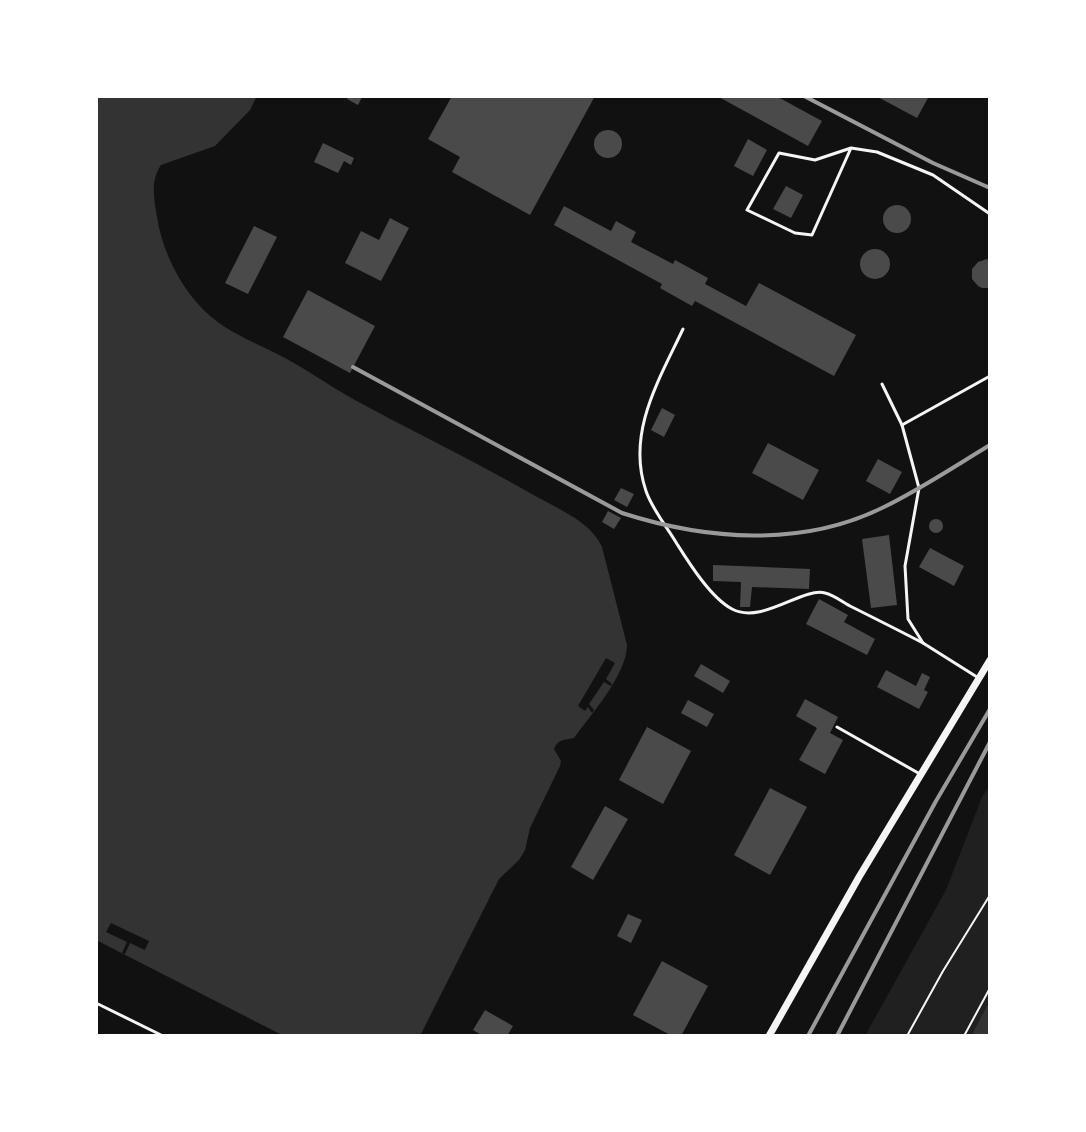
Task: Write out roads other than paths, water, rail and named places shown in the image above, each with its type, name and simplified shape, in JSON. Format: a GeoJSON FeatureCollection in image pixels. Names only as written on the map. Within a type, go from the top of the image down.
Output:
{"type":"FeatureCollection","features":[{"type":"Feature","properties":{"kind":"street"},"geometry":{"type":"LineString","coordinates":[[769,1036],[859,877],[990,660]]}},
{"type":"Feature","properties":{"kind":"lane"},"geometry":{"type":"LineString","coordinates":[[851,148],[812,235],[795,233],[747,210],[779,153],[815,160],[851,148],[877,152],[933,175],[990,214]]}},
{"type":"Feature","properties":{"kind":"lane"},"geometry":{"type":"LineString","coordinates":[[683,329],[648,402],[641,434],[641,472],[647,494],[692,568],[732,609],[746,612],[772,610],[802,596],[824,592],[923,643],[979,678]]}},
{"type":"Feature","properties":{"kind":"lane"},"geometry":{"type":"LineString","coordinates":[[902,425],[990,376]]}},
{"type":"Feature","properties":{"kind":"lane"},"geometry":{"type":"LineString","coordinates":[[882,384],[902,425],[919,488],[905,566],[908,619],[923,643]]}},
{"type":"Feature","properties":{"kind":"lane"},"geometry":{"type":"LineString","coordinates":[[837,727],[920,774]]}},
{"type":"Feature","properties":{"kind":"lane"},"geometry":{"type":"LineString","coordinates":[[96,1003],[163,1036]]}},
{"type":"Feature","properties":{"kind":"railway"},"geometry":{"type":"LineString","coordinates":[[804,96],[933,163],[990,188]]}},
{"type":"Feature","properties":{"kind":"railway"},"geometry":{"type":"LineString","coordinates":[[353,367],[622,513],[720,534],[787,534],[853,520],[911,493],[990,445]]}},
{"type":"Feature","properties":{"kind":"railway"},"geometry":{"type":"LineString","coordinates":[[808,1036],[936,801],[990,709]]}},
{"type":"Feature","properties":{"kind":"railway"},"geometry":{"type":"LineString","coordinates":[[837,1036],[990,742]]}}]}
